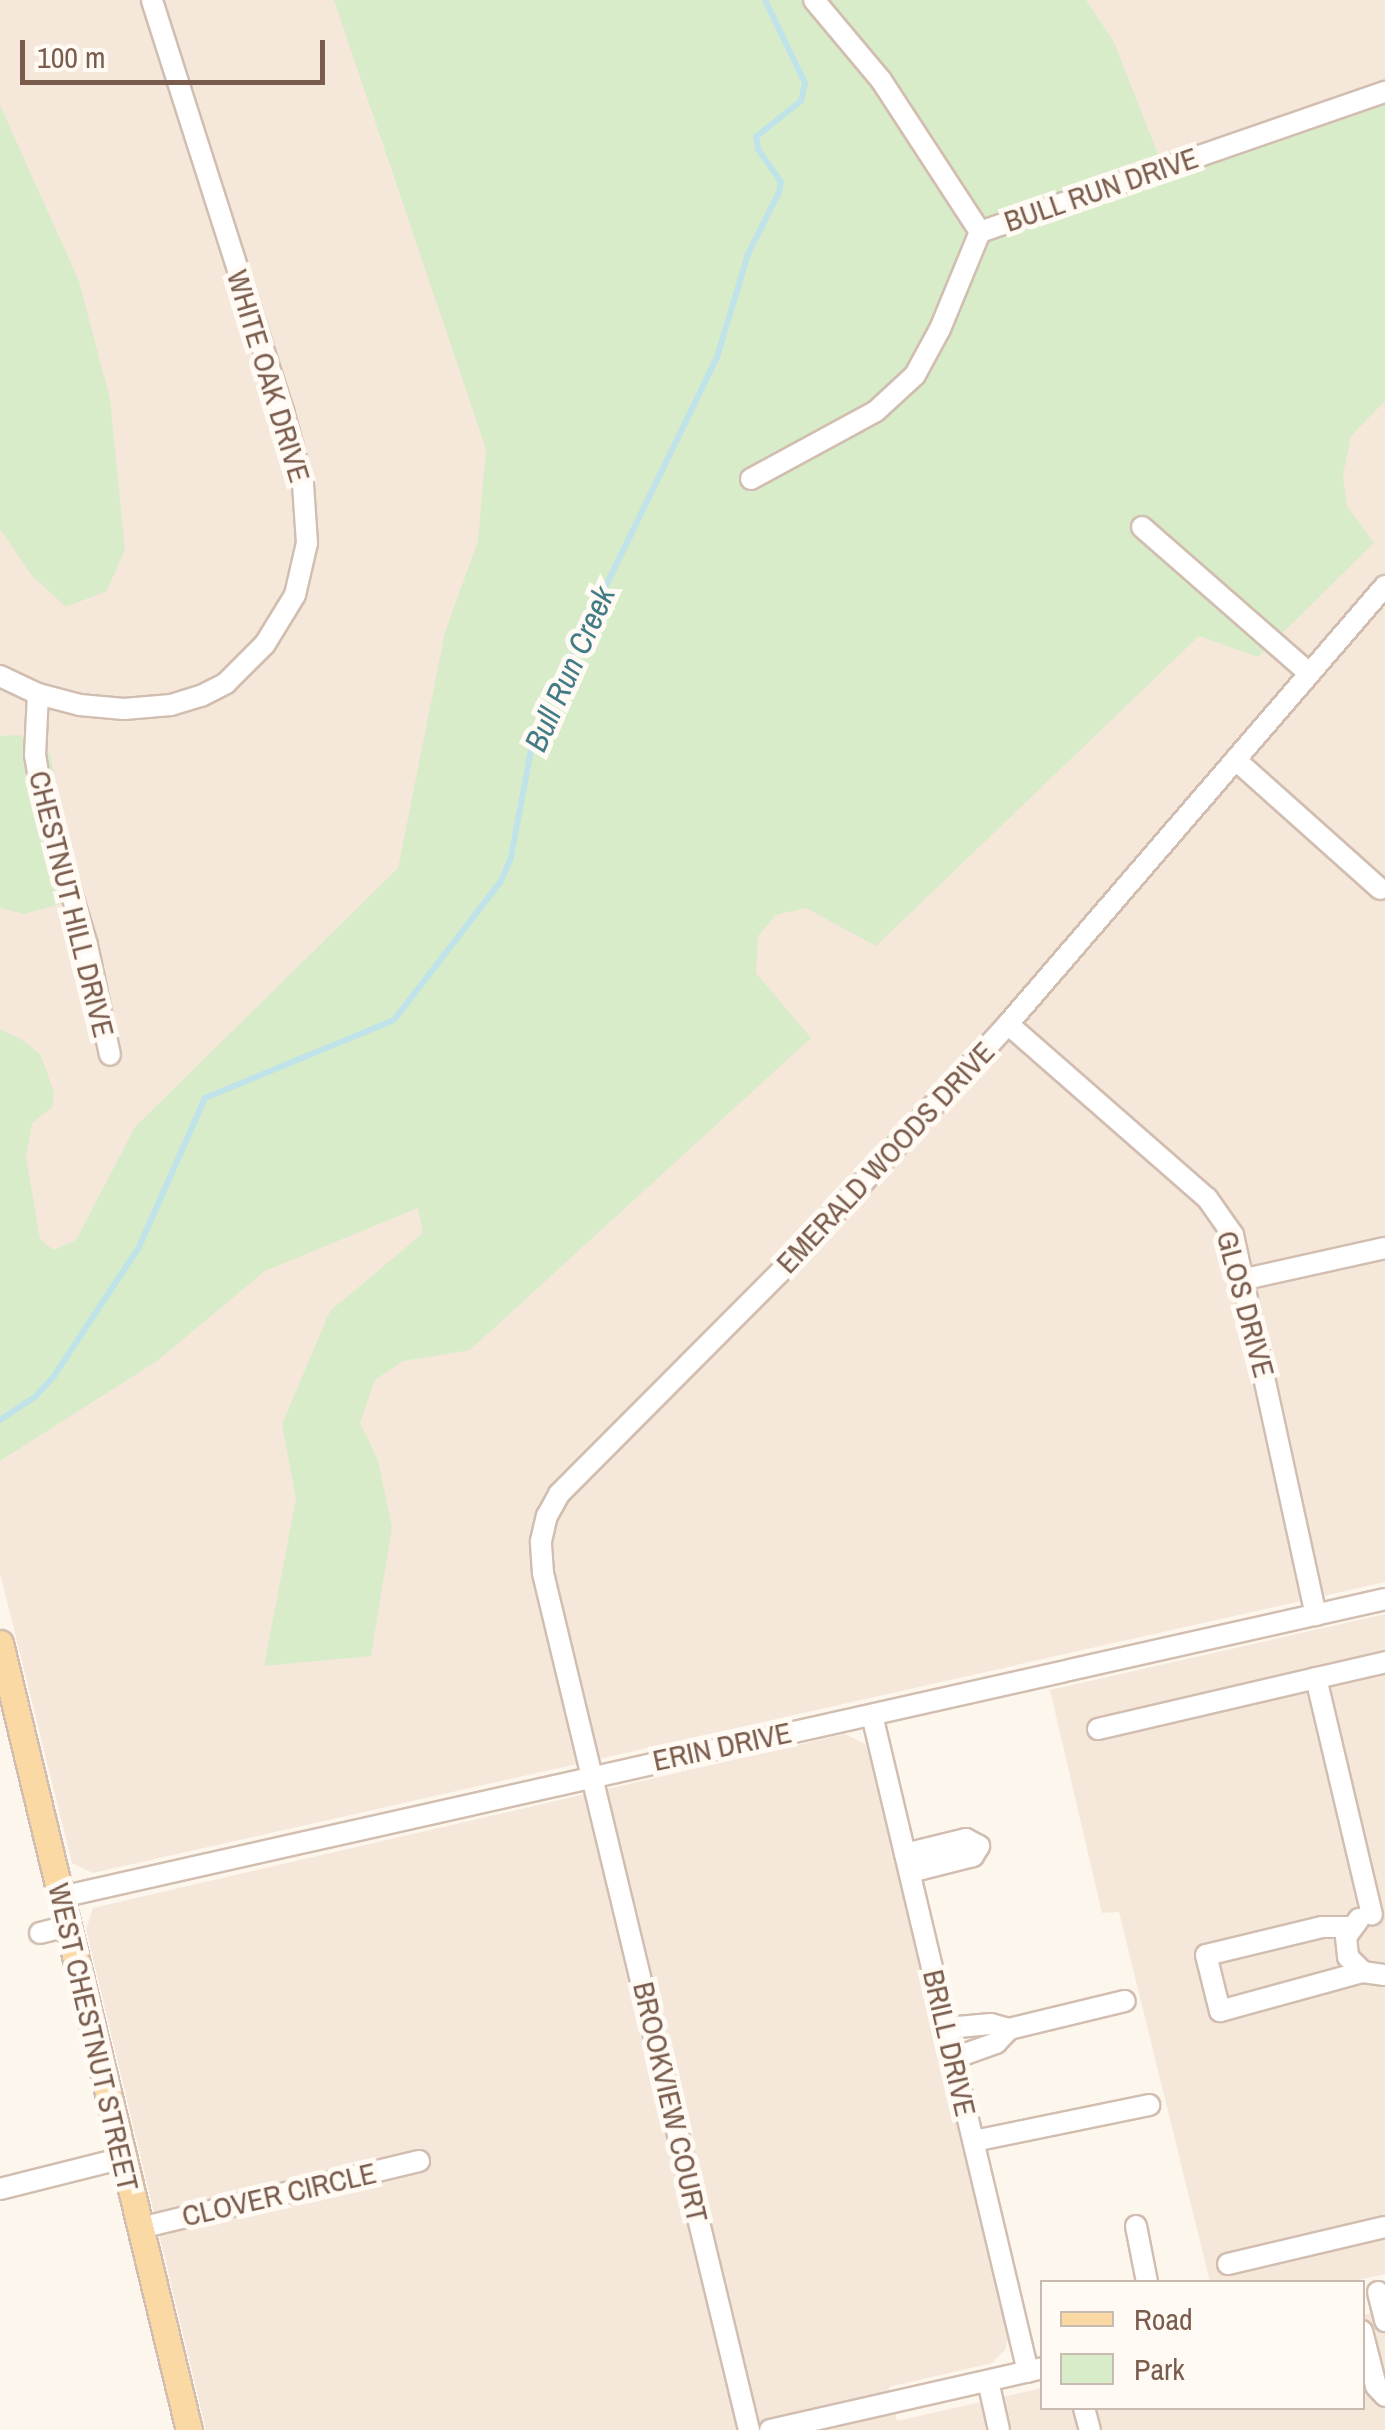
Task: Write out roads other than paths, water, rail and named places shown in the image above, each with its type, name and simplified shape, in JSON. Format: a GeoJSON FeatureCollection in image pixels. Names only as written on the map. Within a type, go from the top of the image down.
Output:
{"type":"FeatureCollection","features":[{"type":"Feature","properties":{"kind":"main road","name":"WEST CHESTNUT STREET"},"geometry":{"type":"LineString","coordinates":[[0,1644],[9,1723],[61,1897],[189,2430]]}},
{"type":"Feature","properties":{"kind":"street","name":"WHITE OAK DRIVE"},"geometry":{"type":"LineString","coordinates":[[0,676],[38,694],[80,705],[124,709],[172,705],[226,684],[265,644],[294,595],[307,543],[303,484],[284,411],[152,0]]}},
{"type":"Feature","properties":{"kind":"street"},"geometry":{"type":"LineString","coordinates":[[814,0],[881,80],[980,232]]}},
{"type":"Feature","properties":{"kind":"street","name":"BULL RUN DRIVE"},"geometry":{"type":"LineString","coordinates":[[751,479],[876,410],[915,375],[940,329],[980,232],[1385,92]]}},
{"type":"Feature","properties":{"kind":"street"},"geometry":{"type":"LineString","coordinates":[[1142,527],[1309,673]]}},
{"type":"Feature","properties":{"kind":"street","name":"EMERALD WOODS DRIVE"},"geometry":{"type":"LineString","coordinates":[[592,1774],[542,1573],[541,1541],[559,1494],[790,1262],[1008,1024],[1385,586]]}},
{"type":"Feature","properties":{"kind":"street","name":"CHESTNUT HILL DRIVE"},"geometry":{"type":"LineString","coordinates":[[38,694],[35,755],[42,796],[88,946],[110,1055]]}},
{"type":"Feature","properties":{"kind":"street"},"geometry":{"type":"LineString","coordinates":[[1237,762],[1380,889]]}},
{"type":"Feature","properties":{"kind":"street","name":"GLOS DRIVE"},"geometry":{"type":"LineString","coordinates":[[1008,1024],[1222,1214],[1234,1235],[1316,1615]]}},
{"type":"Feature","properties":{"kind":"street"},"geometry":{"type":"LineString","coordinates":[[1245,1279],[1385,1248]]}},
{"type":"Feature","properties":{"kind":"street","name":"ERIN DRIVE"},"geometry":{"type":"LineString","coordinates":[[61,1897],[592,1774],[1385,1600]]}},
{"type":"Feature","properties":{"kind":"street"},"geometry":{"type":"LineString","coordinates":[[1098,1729],[1385,1662]]}},
{"type":"Feature","properties":{"kind":"street"},"geometry":{"type":"LineString","coordinates":[[1316,1678],[1379,1915],[1350,1927],[1322,1927],[1206,1954],[1220,2011],[1362,1972],[1385,1975]]}},
{"type":"Feature","properties":{"kind":"street","name":"BRILL DRIVE"},"geometry":{"type":"LineString","coordinates":[[872,1714],[974,2141],[1035,2370]]}},
{"type":"Feature","properties":{"kind":"street","name":"BROOKVIEW COURT"},"geometry":{"type":"LineString","coordinates":[[592,1774],[749,2430]]}},
{"type":"Feature","properties":{"kind":"street"},"geometry":{"type":"LineString","coordinates":[[40,1933],[68,1926]]}},
{"type":"Feature","properties":{"kind":"street"},"geometry":{"type":"LineString","coordinates":[[1350,1927],[1348,1957],[1362,1972]]}},
{"type":"Feature","properties":{"kind":"street"},"geometry":{"type":"LineString","coordinates":[[954,2058],[996,2043],[1009,2030],[1125,2001]]}},
{"type":"Feature","properties":{"kind":"street"},"geometry":{"type":"LineString","coordinates":[[947,2028],[991,2024],[1009,2030]]}},
{"type":"Feature","properties":{"kind":"street"},"geometry":{"type":"LineString","coordinates":[[974,2141],[1149,2105]]}},
{"type":"Feature","properties":{"kind":"street"},"geometry":{"type":"LineString","coordinates":[[0,2189],[124,2158]]}},
{"type":"Feature","properties":{"kind":"street","name":"CLOVER CIRCLE"},"geometry":{"type":"LineString","coordinates":[[140,2228],[418,2160]]}},
{"type":"Feature","properties":{"kind":"street"},"geometry":{"type":"LineString","coordinates":[[1136,2226],[1147,2280]]}},
{"type":"Feature","properties":{"kind":"street"},"geometry":{"type":"LineString","coordinates":[[1228,2264],[1385,2226]]}},
{"type":"Feature","properties":{"kind":"street"},"geometry":{"type":"LineString","coordinates":[[1375,2293],[1385,2321]]}},
{"type":"Feature","properties":{"kind":"street"},"geometry":{"type":"LineString","coordinates":[[1365,2344],[1376,2386],[1385,2396]]}},
{"type":"Feature","properties":{"kind":"street"},"geometry":{"type":"LineString","coordinates":[[770,2430],[1035,2370]]}},
{"type":"Feature","properties":{"kind":"street"},"geometry":{"type":"LineString","coordinates":[[988,2381],[999,2430]]}},
{"type":"Feature","properties":{"kind":"waterway","name":"Bull Run Creek"},"geometry":{"type":"LineString","coordinates":[[0,1420],[36,1396],[54,1376],[139,1247],[205,1098],[394,1020],[501,881],[511,857],[534,734],[717,357],[748,254],[779,192],[781,182],[758,149],[756,137],[801,101],[805,83],[765,0]]}}]}
